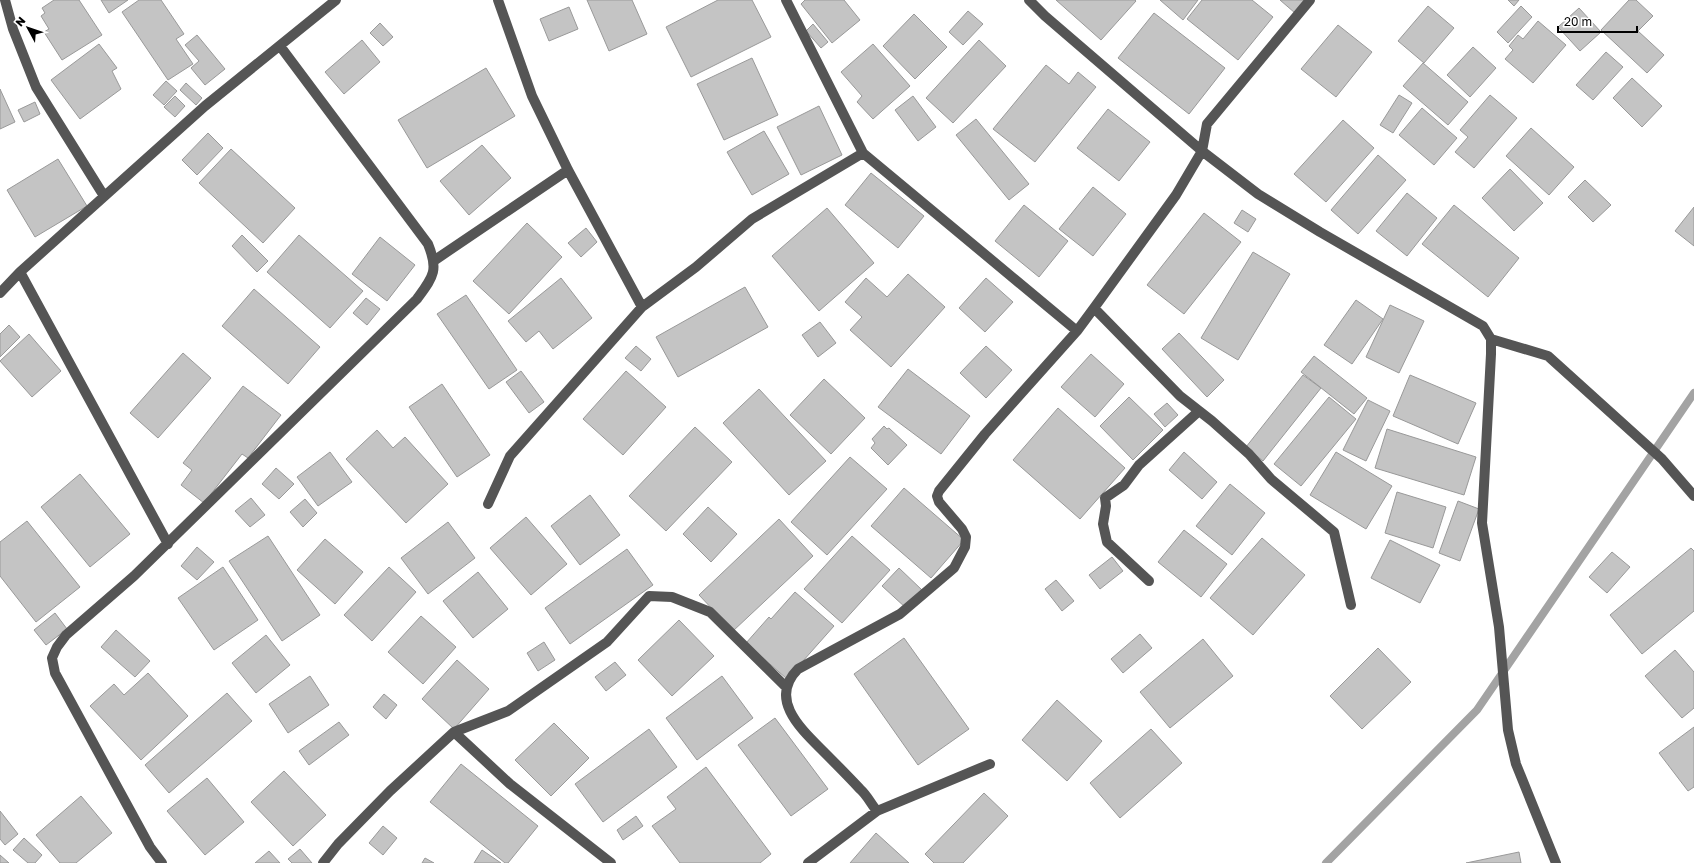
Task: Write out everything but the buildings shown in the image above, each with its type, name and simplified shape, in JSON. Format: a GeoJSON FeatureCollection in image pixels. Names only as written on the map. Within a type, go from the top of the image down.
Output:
{"type":"FeatureCollection","features":[{"type":"Feature","properties":{"kind":"street"},"geometry":{"type":"LineString","coordinates":[[5,0],[13,29],[36,87],[104,196]]}},
{"type":"Feature","properties":{"kind":"street"},"geometry":{"type":"LineString","coordinates":[[0,292],[20,272],[205,106],[336,0]]}},
{"type":"Feature","properties":{"kind":"street"},"geometry":{"type":"LineString","coordinates":[[498,0],[532,96],[568,170],[642,307]]}},
{"type":"Feature","properties":{"kind":"street"},"geometry":{"type":"LineString","coordinates":[[786,0],[863,152],[1077,331]]}},
{"type":"Feature","properties":{"kind":"street"},"geometry":{"type":"LineString","coordinates":[[1029,0],[1045,16],[1202,150],[1264,198],[1483,326],[1491,339],[1482,523],[1499,627],[1508,730],[1516,764],[1556,863]]}},
{"type":"Feature","properties":{"kind":"street"},"geometry":{"type":"LineString","coordinates":[[877,811],[862,790],[798,726],[787,702],[786,687],[790,677],[798,669],[900,614],[954,568],[965,547],[966,537],[962,529],[939,502],[937,496],[939,491],[985,434],[1077,331],[1176,195],[1202,150],[1207,124],[1310,0]]}},
{"type":"Feature","properties":{"kind":"street"},"geometry":{"type":"LineString","coordinates":[[162,863],[150,847],[75,711],[55,673],[52,658],[57,647],[66,635],[134,576],[168,544],[417,299],[431,280],[435,260],[428,244],[280,46]]}},
{"type":"Feature","properties":{"kind":"street"},"geometry":{"type":"LineString","coordinates":[[488,504],[510,456],[642,307],[696,268],[752,219],[863,152]]}},
{"type":"Feature","properties":{"kind":"street"},"geometry":{"type":"LineString","coordinates":[[435,260],[568,170]]}},
{"type":"Feature","properties":{"kind":"street"},"geometry":{"type":"LineString","coordinates":[[20,272],[168,544]]}},
{"type":"Feature","properties":{"kind":"street"},"geometry":{"type":"LineString","coordinates":[[1094,308],[1180,396],[1249,454],[1271,479],[1334,532],[1352,605]]}},
{"type":"Feature","properties":{"kind":"street"},"geometry":{"type":"LineString","coordinates":[[1491,339],[1548,356],[1662,459],[1694,496]]}},
{"type":"Feature","properties":{"kind":"street"},"geometry":{"type":"LineString","coordinates":[[1149,581],[1107,542],[1104,524],[1106,506],[1105,498],[1124,485],[1139,465],[1199,411]]}},
{"type":"Feature","properties":{"kind":"street"},"geometry":{"type":"LineString","coordinates":[[323,863],[338,844],[390,790],[454,732],[508,711],[521,703],[607,642],[649,596],[676,598],[710,612],[786,687]]}},
{"type":"Feature","properties":{"kind":"street"},"geometry":{"type":"LineString","coordinates":[[454,732],[510,784],[611,863]]}},
{"type":"Feature","properties":{"kind":"street"},"geometry":{"type":"LineString","coordinates":[[808,863],[877,811],[990,764]]}},
{"type":"Feature","properties":{"kind":"waterway"},"geometry":{"type":"LineString","coordinates":[[1326,863],[1477,710],[1694,393]]}}]}
